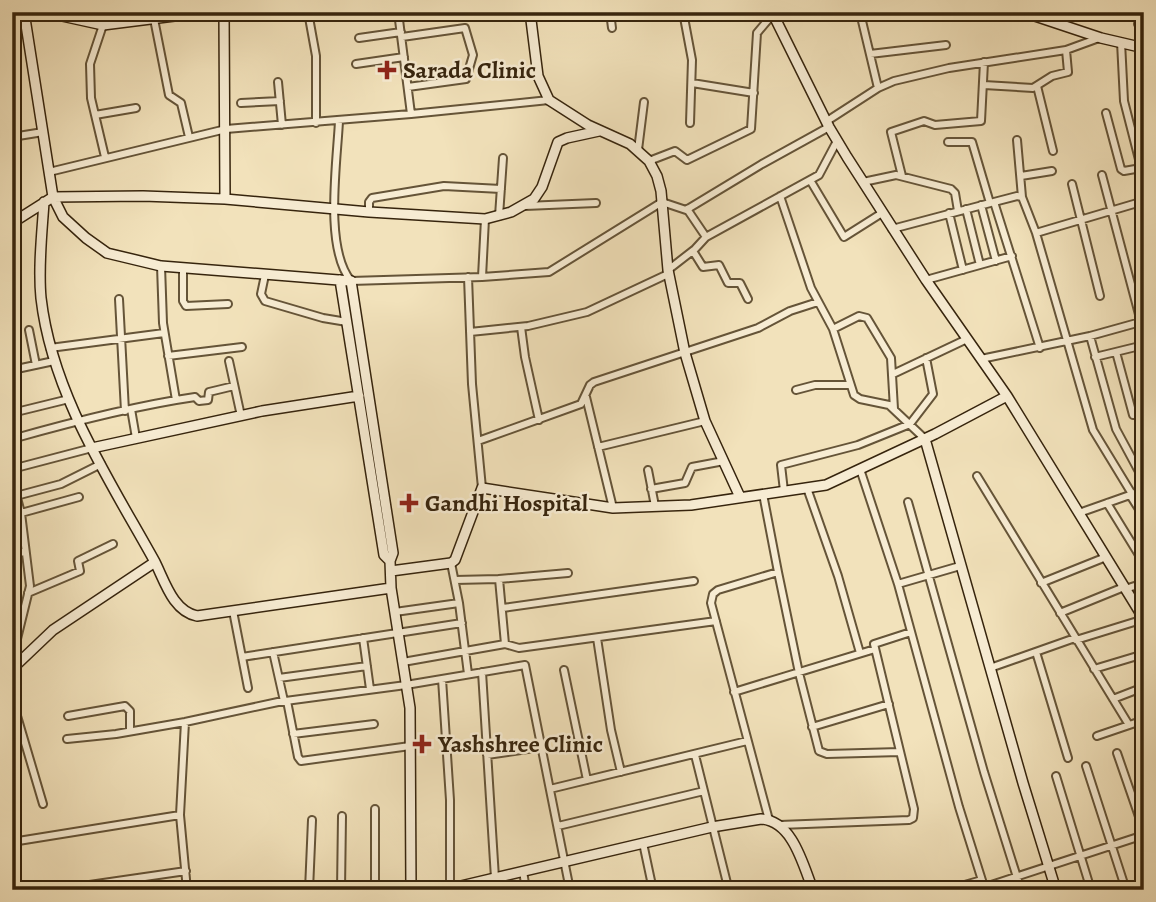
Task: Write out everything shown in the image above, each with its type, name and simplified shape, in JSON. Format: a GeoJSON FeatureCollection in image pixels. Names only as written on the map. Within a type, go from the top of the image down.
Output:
{"type":"FeatureCollection","features":[{"type":"Feature","properties":{"kind":"street"},"geometry":{"type":"LineString","coordinates":[[124,23],[127,12]]}},
{"type":"Feature","properties":{"kind":"street"},"geometry":{"type":"LineString","coordinates":[[12,24],[24,13],[63,14],[103,25],[206,12]]}},
{"type":"Feature","properties":{"kind":"street"},"geometry":{"type":"LineString","coordinates":[[224,12],[225,199]]}},
{"type":"Feature","properties":{"kind":"street"},"geometry":{"type":"LineString","coordinates":[[308,12],[316,56],[316,123]]}},
{"type":"Feature","properties":{"kind":"street"},"geometry":{"type":"LineString","coordinates":[[398,12],[411,114]]}},
{"type":"Feature","properties":{"kind":"street"},"geometry":{"type":"LineString","coordinates":[[530,12],[538,76],[549,100],[599,131],[638,150],[649,162],[659,183],[668,272],[685,354],[705,421],[740,497]]}},
{"type":"Feature","properties":{"kind":"street"},"geometry":{"type":"LineString","coordinates":[[610,12],[612,27]]}},
{"type":"Feature","properties":{"kind":"street"},"geometry":{"type":"LineString","coordinates":[[683,12],[692,60],[690,123]]}},
{"type":"Feature","properties":{"kind":"street"},"geometry":{"type":"LineString","coordinates":[[1023,12],[1101,38],[1144,48]]}},
{"type":"Feature","properties":{"kind":"street"},"geometry":{"type":"LineString","coordinates":[[1138,24],[1141,12]]}},
{"type":"Feature","properties":{"kind":"street"},"geometry":{"type":"LineString","coordinates":[[24,13],[49,172],[41,296],[50,348],[69,399],[92,447],[177,605],[197,616],[391,588]]}},
{"type":"Feature","properties":{"kind":"street"},"geometry":{"type":"LineString","coordinates":[[649,162],[675,151],[687,160],[749,131],[753,125],[757,33],[772,13],[837,141],[892,229],[1007,396],[1144,619],[990,668]]}},
{"type":"Feature","properties":{"kind":"street"},"geometry":{"type":"LineString","coordinates":[[154,19],[169,96],[181,103],[189,137]]}},
{"type":"Feature","properties":{"kind":"street"},"geometry":{"type":"LineString","coordinates":[[862,21],[878,88]]}},
{"type":"Feature","properties":{"kind":"street"},"geometry":{"type":"LineString","coordinates":[[103,25],[90,64],[91,98],[106,157]]}},
{"type":"Feature","properties":{"kind":"street"},"geometry":{"type":"LineString","coordinates":[[359,38],[465,28],[473,55],[466,79],[408,87]]}},
{"type":"Feature","properties":{"kind":"street"},"geometry":{"type":"LineString","coordinates":[[662,202],[687,209],[828,124],[878,88],[894,81],[949,68],[1066,50],[1101,38]]}},
{"type":"Feature","properties":{"kind":"street"},"geometry":{"type":"LineString","coordinates":[[1121,43],[1122,93],[1144,179]]}},
{"type":"Feature","properties":{"kind":"street"},"geometry":{"type":"LineString","coordinates":[[870,54],[946,45]]}},
{"type":"Feature","properties":{"kind":"street"},"geometry":{"type":"LineString","coordinates":[[984,85],[1037,86],[1052,76],[1069,72],[1066,50]]}},
{"type":"Feature","properties":{"kind":"street"},"geometry":{"type":"LineString","coordinates":[[356,64],[404,57]]}},
{"type":"Feature","properties":{"kind":"street"},"geometry":{"type":"LineString","coordinates":[[902,176],[890,134],[892,131],[925,121],[935,125],[981,121],[984,62]]}},
{"type":"Feature","properties":{"kind":"street"},"geometry":{"type":"LineString","coordinates":[[278,82],[282,125]]}},
{"type":"Feature","properties":{"kind":"street"},"geometry":{"type":"LineString","coordinates":[[692,83],[754,93]]}},
{"type":"Feature","properties":{"kind":"street"},"geometry":{"type":"LineString","coordinates":[[1037,86],[1053,151]]}},
{"type":"Feature","properties":{"kind":"street"},"geometry":{"type":"LineString","coordinates":[[49,172],[226,129],[339,121],[549,100]]}},
{"type":"Feature","properties":{"kind":"street"},"geometry":{"type":"LineString","coordinates":[[241,103],[280,101]]}},
{"type":"Feature","properties":{"kind":"street"},"geometry":{"type":"LineString","coordinates":[[638,150],[643,102]]}},
{"type":"Feature","properties":{"kind":"street"},"geometry":{"type":"LineString","coordinates":[[95,115],[136,108]]}},
{"type":"Feature","properties":{"kind":"street"},"geometry":{"type":"LineString","coordinates":[[1106,113],[1121,169],[1124,171],[1141,168]]}},
{"type":"Feature","properties":{"kind":"street"},"geometry":{"type":"LineString","coordinates":[[339,121],[334,209],[336,234],[359,396],[380,498]]}},
{"type":"Feature","properties":{"kind":"street"},"geometry":{"type":"LineString","coordinates":[[525,206],[539,194],[558,142],[599,131]]}},
{"type":"Feature","properties":{"kind":"street"},"geometry":{"type":"LineString","coordinates":[[12,137],[43,132]]}},
{"type":"Feature","properties":{"kind":"street"},"geometry":{"type":"LineString","coordinates":[[1017,140],[1022,197],[1036,233],[1069,341],[1093,430],[1144,517]]}},
{"type":"Feature","properties":{"kind":"street"},"geometry":{"type":"LineString","coordinates":[[470,331],[521,327],[587,312],[668,272],[706,237],[822,171],[837,141]]}},
{"type":"Feature","properties":{"kind":"street"},"geometry":{"type":"LineString","coordinates":[[948,142],[972,142],[1012,256],[1040,348]]}},
{"type":"Feature","properties":{"kind":"street"},"geometry":{"type":"LineString","coordinates":[[499,216],[503,158]]}},
{"type":"Feature","properties":{"kind":"street"},"geometry":{"type":"LineString","coordinates":[[1021,176],[1052,171]]}},
{"type":"Feature","properties":{"kind":"street"},"geometry":{"type":"LineString","coordinates":[[981,359],[1090,337],[1142,322],[1102,175]]}},
{"type":"Feature","properties":{"kind":"street"},"geometry":{"type":"LineString","coordinates":[[863,182],[902,176],[953,190],[980,265]]}},
{"type":"Feature","properties":{"kind":"street"},"geometry":{"type":"LineString","coordinates":[[810,180],[844,237],[882,213]]}},
{"type":"Feature","properties":{"kind":"street"},"geometry":{"type":"LineString","coordinates":[[1072,184],[1100,296]]}},
{"type":"Feature","properties":{"kind":"street"},"geometry":{"type":"LineString","coordinates":[[369,212],[372,198],[433,187],[501,189]]}},
{"type":"Feature","properties":{"kind":"street"},"geometry":{"type":"LineString","coordinates":[[12,223],[48,199],[143,196],[225,199],[485,219],[525,206],[596,203]]}},
{"type":"Feature","properties":{"kind":"street"},"geometry":{"type":"LineString","coordinates":[[780,196],[811,288],[833,329],[850,385],[857,398],[884,403],[894,409],[925,439],[1056,890]]}},
{"type":"Feature","properties":{"kind":"street"},"geometry":{"type":"LineString","coordinates":[[892,229],[992,202],[1022,197]]}},
{"type":"Feature","properties":{"kind":"street"},"geometry":{"type":"LineString","coordinates":[[48,199],[63,217],[107,253],[161,266],[265,275],[342,276],[351,281],[549,272],[662,202]]}},
{"type":"Feature","properties":{"kind":"street"},"geometry":{"type":"LineString","coordinates":[[1036,233],[1144,201]]}},
{"type":"Feature","properties":{"kind":"street"},"geometry":{"type":"LineString","coordinates":[[981,205],[996,261]]}},
{"type":"Feature","properties":{"kind":"street"},"geometry":{"type":"LineString","coordinates":[[687,209],[706,237]]}},
{"type":"Feature","properties":{"kind":"street"},"geometry":{"type":"LineString","coordinates":[[949,213],[963,270]]}},
{"type":"Feature","properties":{"kind":"street"},"geometry":{"type":"LineString","coordinates":[[482,277],[485,219]]}},
{"type":"Feature","properties":{"kind":"street"},"geometry":{"type":"LineString","coordinates":[[693,251],[703,267],[718,264],[728,283],[740,283],[748,299]]}},
{"type":"Feature","properties":{"kind":"street"},"geometry":{"type":"LineString","coordinates":[[926,280],[1012,256]]}},
{"type":"Feature","properties":{"kind":"street"},"geometry":{"type":"LineString","coordinates":[[161,266],[160,295],[164,333],[176,400]]}},
{"type":"Feature","properties":{"kind":"street"},"geometry":{"type":"LineString","coordinates":[[183,268],[183,301],[186,306],[228,304]]}},
{"type":"Feature","properties":{"kind":"street"},"geometry":{"type":"LineString","coordinates":[[265,275],[261,295],[265,301],[323,318],[347,321]]}},
{"type":"Feature","properties":{"kind":"street"},"geometry":{"type":"LineString","coordinates":[[391,572],[452,563],[482,488],[467,277]]}},
{"type":"Feature","properties":{"kind":"street"},"geometry":{"type":"LineString","coordinates":[[351,281],[380,498],[384,555],[390,561],[391,588],[410,708],[411,890]]}},
{"type":"Feature","properties":{"kind":"street"},"geometry":{"type":"LineString","coordinates":[[119,299],[120,339],[128,410],[136,438]]}},
{"type":"Feature","properties":{"kind":"street"},"geometry":{"type":"LineString","coordinates":[[478,441],[581,404],[594,382],[758,328],[790,311],[818,302]]}},
{"type":"Feature","properties":{"kind":"street"},"geometry":{"type":"LineString","coordinates":[[833,329],[859,316],[867,318],[887,350],[893,374],[894,409]]}},
{"type":"Feature","properties":{"kind":"street"},"geometry":{"type":"LineString","coordinates":[[521,327],[539,420]]}},
{"type":"Feature","properties":{"kind":"street"},"geometry":{"type":"LineString","coordinates":[[29,330],[36,365]]}},
{"type":"Feature","properties":{"kind":"street"},"geometry":{"type":"LineString","coordinates":[[50,348],[164,333]]}},
{"type":"Feature","properties":{"kind":"street"},"geometry":{"type":"LineString","coordinates":[[1090,337],[1115,429],[1144,481]]}},
{"type":"Feature","properties":{"kind":"street"},"geometry":{"type":"LineString","coordinates":[[893,374],[967,339]]}},
{"type":"Feature","properties":{"kind":"street"},"geometry":{"type":"LineString","coordinates":[[12,340],[14,369],[54,361]]}},
{"type":"Feature","properties":{"kind":"street"},"geometry":{"type":"LineString","coordinates":[[1096,357],[1142,345],[1144,360]]}},
{"type":"Feature","properties":{"kind":"street"},"geometry":{"type":"LineString","coordinates":[[168,356],[242,347]]}},
{"type":"Feature","properties":{"kind":"street"},"geometry":{"type":"LineString","coordinates":[[1116,352],[1133,415]]}},
{"type":"Feature","properties":{"kind":"street"},"geometry":{"type":"LineString","coordinates":[[785,491],[781,465],[858,445],[910,424],[933,394],[926,358]]}},
{"type":"Feature","properties":{"kind":"street"},"geometry":{"type":"LineString","coordinates":[[229,361],[241,416]]}},
{"type":"Feature","properties":{"kind":"street"},"geometry":{"type":"LineString","coordinates":[[796,390],[815,385],[850,385]]}},
{"type":"Feature","properties":{"kind":"street"},"geometry":{"type":"LineString","coordinates":[[12,439],[79,420],[176,400],[195,397],[199,401],[208,400],[209,392],[234,386]]}},
{"type":"Feature","properties":{"kind":"street"},"geometry":{"type":"LineString","coordinates":[[585,395],[613,508]]}},
{"type":"Feature","properties":{"kind":"street"},"geometry":{"type":"LineString","coordinates":[[12,469],[92,447],[241,416],[359,396]]}},
{"type":"Feature","properties":{"kind":"street"},"geometry":{"type":"LineString","coordinates":[[482,488],[613,508],[691,505],[826,485],[925,439],[1007,396]]}},
{"type":"Feature","properties":{"kind":"street"},"geometry":{"type":"LineString","coordinates":[[12,413],[69,399]]}},
{"type":"Feature","properties":{"kind":"street"},"geometry":{"type":"LineString","coordinates":[[598,447],[705,421]]}},
{"type":"Feature","properties":{"kind":"street"},"geometry":{"type":"LineString","coordinates":[[651,489],[684,483],[688,480],[690,468],[724,461]]}},
{"type":"Feature","properties":{"kind":"street"},"geometry":{"type":"LineString","coordinates":[[15,502],[61,484],[101,464]]}},
{"type":"Feature","properties":{"kind":"street"},"geometry":{"type":"LineString","coordinates":[[860,469],[898,584],[959,807],[984,886]]}},
{"type":"Feature","properties":{"kind":"street"},"geometry":{"type":"LineString","coordinates":[[648,470],[655,506]]}},
{"type":"Feature","properties":{"kind":"street"},"geometry":{"type":"LineString","coordinates":[[977,476],[1129,725]]}},
{"type":"Feature","properties":{"kind":"street"},"geometry":{"type":"LineString","coordinates":[[12,479],[15,502],[20,513],[30,586],[14,644],[21,660]]}},
{"type":"Feature","properties":{"kind":"street"},"geometry":{"type":"LineString","coordinates":[[807,488],[838,576],[860,653]]}},
{"type":"Feature","properties":{"kind":"street"},"geometry":{"type":"LineString","coordinates":[[1079,513],[1144,490]]}},
{"type":"Feature","properties":{"kind":"street"},"geometry":{"type":"LineString","coordinates":[[763,494],[816,747],[823,754],[901,752]]}},
{"type":"Feature","properties":{"kind":"street"},"geometry":{"type":"LineString","coordinates":[[20,513],[79,497]]}},
{"type":"Feature","properties":{"kind":"street"},"geometry":{"type":"LineString","coordinates":[[908,502],[984,772],[1021,890]]}},
{"type":"Feature","properties":{"kind":"street"},"geometry":{"type":"LineString","coordinates":[[1107,503],[1142,559]]}},
{"type":"Feature","properties":{"kind":"street"},"geometry":{"type":"LineString","coordinates":[[12,529],[22,525]]}},
{"type":"Feature","properties":{"kind":"street"},"geometry":{"type":"LineString","coordinates":[[28,593],[80,571],[78,561],[113,544]]}},
{"type":"Feature","properties":{"kind":"street"},"geometry":{"type":"LineString","coordinates":[[12,557],[25,551]]}},
{"type":"Feature","properties":{"kind":"street"},"geometry":{"type":"LineString","coordinates":[[1041,583],[1106,557]]}},
{"type":"Feature","properties":{"kind":"street"},"geometry":{"type":"LineString","coordinates":[[12,669],[53,630],[155,562]]}},
{"type":"Feature","properties":{"kind":"street"},"geometry":{"type":"LineString","coordinates":[[452,563],[468,674]]}},
{"type":"Feature","properties":{"kind":"street"},"geometry":{"type":"LineString","coordinates":[[898,584],[960,566]]}},
{"type":"Feature","properties":{"kind":"street"},"geometry":{"type":"LineString","coordinates":[[769,820],[711,598],[718,590],[778,572]]}},
{"type":"Feature","properties":{"kind":"street"},"geometry":{"type":"LineString","coordinates":[[455,580],[568,573]]}},
{"type":"Feature","properties":{"kind":"street"},"geometry":{"type":"LineString","coordinates":[[499,579],[505,644]]}},
{"type":"Feature","properties":{"kind":"street"},"geometry":{"type":"LineString","coordinates":[[503,608],[694,581]]}},
{"type":"Feature","properties":{"kind":"street"},"geometry":{"type":"LineString","coordinates":[[1060,613],[1144,583]]}},
{"type":"Feature","properties":{"kind":"street"},"geometry":{"type":"LineString","coordinates":[[395,612],[459,603]]}},
{"type":"Feature","properties":{"kind":"street"},"geometry":{"type":"LineString","coordinates":[[233,611],[248,688]]}},
{"type":"Feature","properties":{"kind":"street"},"geometry":{"type":"LineString","coordinates":[[402,662],[505,644],[519,649],[716,621]]}},
{"type":"Feature","properties":{"kind":"street"},"geometry":{"type":"LineString","coordinates":[[242,657],[462,623]]}},
{"type":"Feature","properties":{"kind":"street"},"geometry":{"type":"LineString","coordinates":[[442,679],[450,800],[450,889],[490,882],[523,871],[712,827],[769,820],[780,825],[913,818],[914,809],[875,649],[876,642],[911,632]]}},
{"type":"Feature","properties":{"kind":"street"},"geometry":{"type":"LineString","coordinates":[[363,638],[370,690]]}},
{"type":"Feature","properties":{"kind":"street"},"geometry":{"type":"LineString","coordinates":[[597,638],[611,730],[621,772]]}},
{"type":"Feature","properties":{"kind":"street"},"geometry":{"type":"LineString","coordinates":[[734,692],[875,649]]}},
{"type":"Feature","properties":{"kind":"street"},"geometry":{"type":"LineString","coordinates":[[273,652],[298,757],[306,762],[410,746]]}},
{"type":"Feature","properties":{"kind":"street"},"geometry":{"type":"LineString","coordinates":[[1036,652],[1068,758]]}},
{"type":"Feature","properties":{"kind":"street"},"geometry":{"type":"LineString","coordinates":[[1094,669],[1144,654]]}},
{"type":"Feature","properties":{"kind":"street"},"geometry":{"type":"LineString","coordinates":[[68,739],[185,722],[286,701],[525,665],[569,890]]}},
{"type":"Feature","properties":{"kind":"street"},"geometry":{"type":"LineString","coordinates":[[279,678],[367,666]]}},
{"type":"Feature","properties":{"kind":"street"},"geometry":{"type":"LineString","coordinates":[[564,670],[587,780]]}},
{"type":"Feature","properties":{"kind":"street"},"geometry":{"type":"LineString","coordinates":[[482,672],[490,882]]}},
{"type":"Feature","properties":{"kind":"street"},"geometry":{"type":"LineString","coordinates":[[1113,699],[1144,687]]}},
{"type":"Feature","properties":{"kind":"street"},"geometry":{"type":"LineString","coordinates":[[12,699],[43,804]]}},
{"type":"Feature","properties":{"kind":"street"},"geometry":{"type":"LineString","coordinates":[[812,727],[889,704]]}},
{"type":"Feature","properties":{"kind":"street"},"geometry":{"type":"LineString","coordinates":[[68,716],[125,706],[130,711],[130,731]]}},
{"type":"Feature","properties":{"kind":"street"},"geometry":{"type":"LineString","coordinates":[[1097,736],[1144,720]]}},
{"type":"Feature","properties":{"kind":"street"},"geometry":{"type":"LineString","coordinates":[[185,722],[180,815],[187,890]]}},
{"type":"Feature","properties":{"kind":"street"},"geometry":{"type":"LineString","coordinates":[[293,734],[374,724]]}},
{"type":"Feature","properties":{"kind":"street"},"geometry":{"type":"LineString","coordinates":[[550,789],[747,741]]}},
{"type":"Feature","properties":{"kind":"street"},"geometry":{"type":"LineString","coordinates":[[487,755],[541,747]]}},
{"type":"Feature","properties":{"kind":"street"},"geometry":{"type":"LineString","coordinates":[[950,889],[984,886],[1017,877],[1144,833],[1117,753]]}},
{"type":"Feature","properties":{"kind":"street"},"geometry":{"type":"LineString","coordinates":[[695,755],[727,883]]}},
{"type":"Feature","properties":{"kind":"street"},"geometry":{"type":"LineString","coordinates":[[1086,766],[1126,890]]}},
{"type":"Feature","properties":{"kind":"street"},"geometry":{"type":"LineString","coordinates":[[1056,776],[1091,890]]}},
{"type":"Feature","properties":{"kind":"street"},"geometry":{"type":"LineString","coordinates":[[558,826],[704,791]]}},
{"type":"Feature","properties":{"kind":"street"},"geometry":{"type":"LineString","coordinates":[[375,809],[375,890]]}},
{"type":"Feature","properties":{"kind":"street"},"geometry":{"type":"LineString","coordinates":[[12,842],[180,815]]}},
{"type":"Feature","properties":{"kind":"street"},"geometry":{"type":"LineString","coordinates":[[341,890],[342,816]]}},
{"type":"Feature","properties":{"kind":"street"},"geometry":{"type":"LineString","coordinates":[[309,890],[312,820]]}},
{"type":"Feature","properties":{"kind":"street"},"geometry":{"type":"LineString","coordinates":[[780,825],[793,845],[814,890]]}},
{"type":"Feature","properties":{"kind":"street"},"geometry":{"type":"LineString","coordinates":[[643,843],[653,890]]}},
{"type":"Feature","properties":{"kind":"street"},"geometry":{"type":"LineString","coordinates":[[55,890],[186,871]]}},
{"type":"Feature","properties":{"kind":"street"},"geometry":{"type":"LineString","coordinates":[[523,871],[526,890]]}},
{"type":"Feature","properties":{"kind":"place","name":"Sarada Clinic"},"geometry":{"type":"Point","coordinates":[387,70]}},
{"type":"Feature","properties":{"kind":"place","name":"Gandhi Hospital"},"geometry":{"type":"Point","coordinates":[409,503]}},
{"type":"Feature","properties":{"kind":"place","name":"Yashshree Clinic"},"geometry":{"type":"Point","coordinates":[422,744]}}]}
